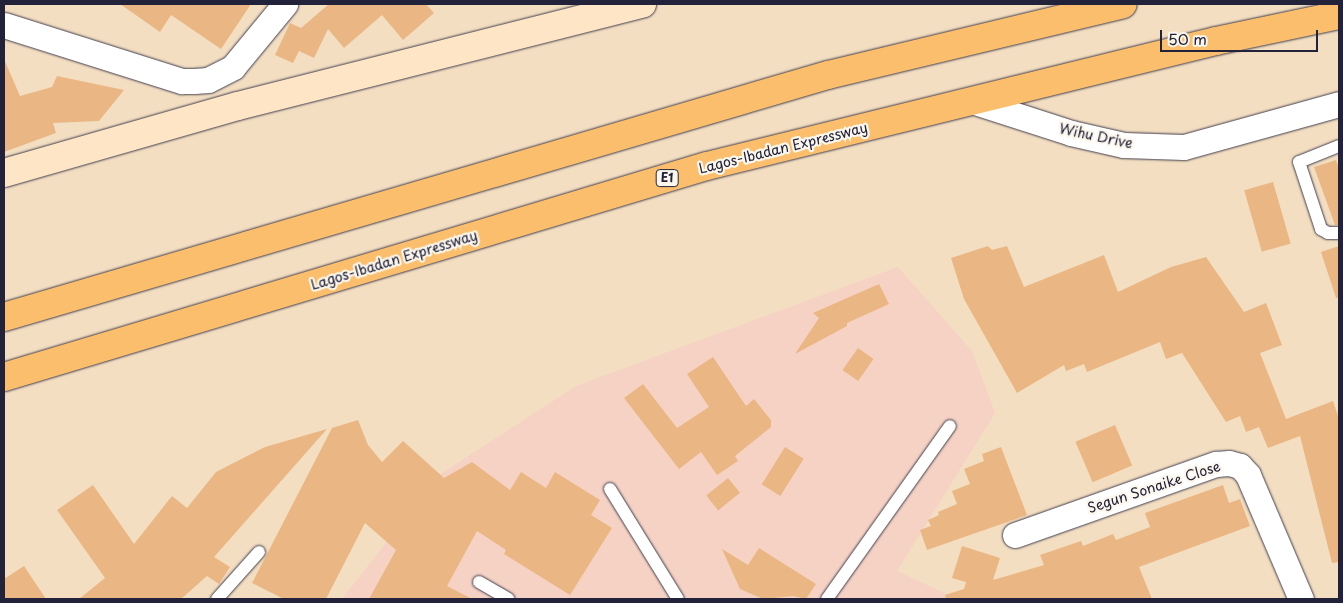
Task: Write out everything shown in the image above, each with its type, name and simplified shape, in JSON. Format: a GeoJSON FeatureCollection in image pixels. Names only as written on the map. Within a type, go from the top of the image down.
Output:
{"type":"FeatureCollection","features":[{"type":"Feature","properties":{"kind":"highway"},"geometry":{"type":"LineString","coordinates":[[4,317],[828,75],[1123,4]]}},
{"type":"Feature","properties":{"kind":"highway","name":"Lagos-Ibadan Expressway"},"geometry":{"type":"LineString","coordinates":[[4,377],[707,166],[1216,41],[1339,15]]}},
{"type":"Feature","properties":{"kind":"main road"},"geometry":{"type":"LineString","coordinates":[[4,173],[238,106],[642,4]]}},
{"type":"Feature","properties":{"kind":"street"},"geometry":{"type":"LineString","coordinates":[[4,25],[182,81],[208,80],[233,67],[285,4]]}},
{"type":"Feature","properties":{"kind":"street","name":"Wihu Drive"},"geometry":{"type":"LineString","coordinates":[[972,101],[1071,133],[1124,145],[1184,147],[1339,104]]}},
{"type":"Feature","properties":{"kind":"street","name":"Segun Sonaike Close"},"geometry":{"type":"LineString","coordinates":[[1015,534],[1216,464],[1229,463],[1240,466],[1248,475],[1302,599]]}},
{"type":"Feature","properties":{"kind":"lane"},"geometry":{"type":"LineString","coordinates":[[1339,146],[1299,162],[1321,229],[1328,233],[1339,233]]}},
{"type":"Feature","properties":{"kind":"lane"},"geometry":{"type":"LineString","coordinates":[[827,599],[950,426]]}},
{"type":"Feature","properties":{"kind":"lane"},"geometry":{"type":"LineString","coordinates":[[610,489],[678,599]]}},
{"type":"Feature","properties":{"kind":"lane"},"geometry":{"type":"LineString","coordinates":[[217,599],[259,552]]}},
{"type":"Feature","properties":{"kind":"lane"},"geometry":{"type":"LineString","coordinates":[[479,582],[509,599]]}},
{"type":"Feature","properties":{"kind":"shaded area"},"geometry":{"type":"Polygon","coordinates":[[[898,267],[972,351],[995,413],[897,571],[957,599],[342,599],[439,475],[576,386],[898,267]]]}},
{"type":"Feature","properties":{"kind":"building"},"geometry":{"type":"Polygon","coordinates":[[[120,4],[251,4],[221,49],[171,15],[160,32],[120,4]]]}},
{"type":"Feature","properties":{"kind":"building"},"geometry":{"type":"Polygon","coordinates":[[[329,4],[426,4],[434,13],[403,40],[382,15],[344,48],[328,29],[314,58],[299,51],[293,63],[275,55],[290,23],[301,28],[329,4]]]}},
{"type":"Feature","properties":{"kind":"building"},"geometry":{"type":"Polygon","coordinates":[[[4,59],[20,96],[52,87],[57,76],[124,90],[99,121],[53,123],[56,133],[4,152],[4,59]]]}},
{"type":"Feature","properties":{"kind":"building"},"geometry":{"type":"Polygon","coordinates":[[[1336,160],[1339,169],[1339,225],[1335,225],[1314,167],[1336,160]]]}},
{"type":"Feature","properties":{"kind":"building"},"geometry":{"type":"Polygon","coordinates":[[[1273,182],[1291,244],[1262,252],[1244,190],[1273,182]]]}},
{"type":"Feature","properties":{"kind":"building"},"geometry":{"type":"Polygon","coordinates":[[[988,246],[992,250],[1007,246],[1024,287],[1104,255],[1118,292],[1171,267],[1206,257],[1244,312],[1266,303],[1282,345],[1260,353],[1286,419],[1333,401],[1339,419],[1339,562],[1332,563],[1300,436],[1268,448],[1259,427],[1246,432],[1240,416],[1226,422],[1182,353],[1166,359],[1160,342],[1087,372],[1084,364],[1066,371],[1064,365],[1017,393],[964,299],[951,258],[988,246]]]}},
{"type":"Feature","properties":{"kind":"building"},"geometry":{"type":"Polygon","coordinates":[[[1339,246],[1339,298],[1336,298],[1321,252],[1339,246]]]}},
{"type":"Feature","properties":{"kind":"building"},"geometry":{"type":"Polygon","coordinates":[[[879,284],[889,304],[847,323],[847,326],[795,354],[819,318],[813,313],[879,284]]]}},
{"type":"Feature","properties":{"kind":"building"},"geometry":{"type":"Polygon","coordinates":[[[858,348],[874,359],[858,381],[843,370],[858,348]]]}},
{"type":"Feature","properties":{"kind":"building"},"geometry":{"type":"Polygon","coordinates":[[[713,357],[746,406],[754,399],[771,420],[771,427],[735,456],[738,461],[717,475],[701,452],[679,469],[624,398],[643,384],[677,428],[709,407],[687,374],[713,357]]]}},
{"type":"Feature","properties":{"kind":"building"},"geometry":{"type":"Polygon","coordinates":[[[358,420],[368,445],[382,462],[403,441],[444,478],[472,462],[510,490],[521,472],[546,488],[555,472],[600,500],[591,515],[612,528],[570,595],[504,554],[506,550],[477,531],[447,586],[472,599],[369,599],[396,550],[365,523],[326,599],[284,599],[252,583],[332,428],[358,420]]]}},
{"type":"Feature","properties":{"kind":"building"},"geometry":{"type":"Polygon","coordinates":[[[1115,425],[1132,466],[1093,482],[1075,442],[1115,425]]]}},
{"type":"Feature","properties":{"kind":"building"},"geometry":{"type":"Polygon","coordinates":[[[327,429],[214,557],[230,567],[219,584],[207,576],[181,599],[79,599],[105,578],[57,510],[93,485],[134,544],[172,496],[187,508],[216,472],[265,447],[327,429]]]}},
{"type":"Feature","properties":{"kind":"building"},"geometry":{"type":"Polygon","coordinates":[[[785,447],[804,459],[780,496],[762,484],[785,447]]]}},
{"type":"Feature","properties":{"kind":"building"},"geometry":{"type":"Polygon","coordinates":[[[1001,447],[1027,515],[927,550],[920,530],[931,526],[928,520],[939,515],[938,512],[957,504],[952,491],[970,484],[964,469],[984,461],[982,454],[1001,447]]]}},
{"type":"Feature","properties":{"kind":"building"},"geometry":{"type":"Polygon","coordinates":[[[728,478],[740,493],[718,510],[706,496],[728,478]]]}},
{"type":"Feature","properties":{"kind":"building"},"geometry":{"type":"Polygon","coordinates":[[[1223,485],[1229,503],[1240,499],[1250,526],[1139,567],[1152,599],[946,599],[945,595],[964,589],[966,582],[952,578],[962,546],[1000,558],[993,580],[1044,565],[1040,555],[1081,541],[1083,546],[1113,534],[1116,540],[1150,527],[1145,513],[1223,485]]]}},
{"type":"Feature","properties":{"kind":"building"},"geometry":{"type":"Polygon","coordinates":[[[759,548],[816,584],[806,599],[793,596],[763,599],[740,589],[722,549],[748,565],[759,548]]]}},
{"type":"Feature","properties":{"kind":"building"},"geometry":{"type":"Polygon","coordinates":[[[24,566],[46,599],[4,599],[4,579],[24,566]]]}}]}
